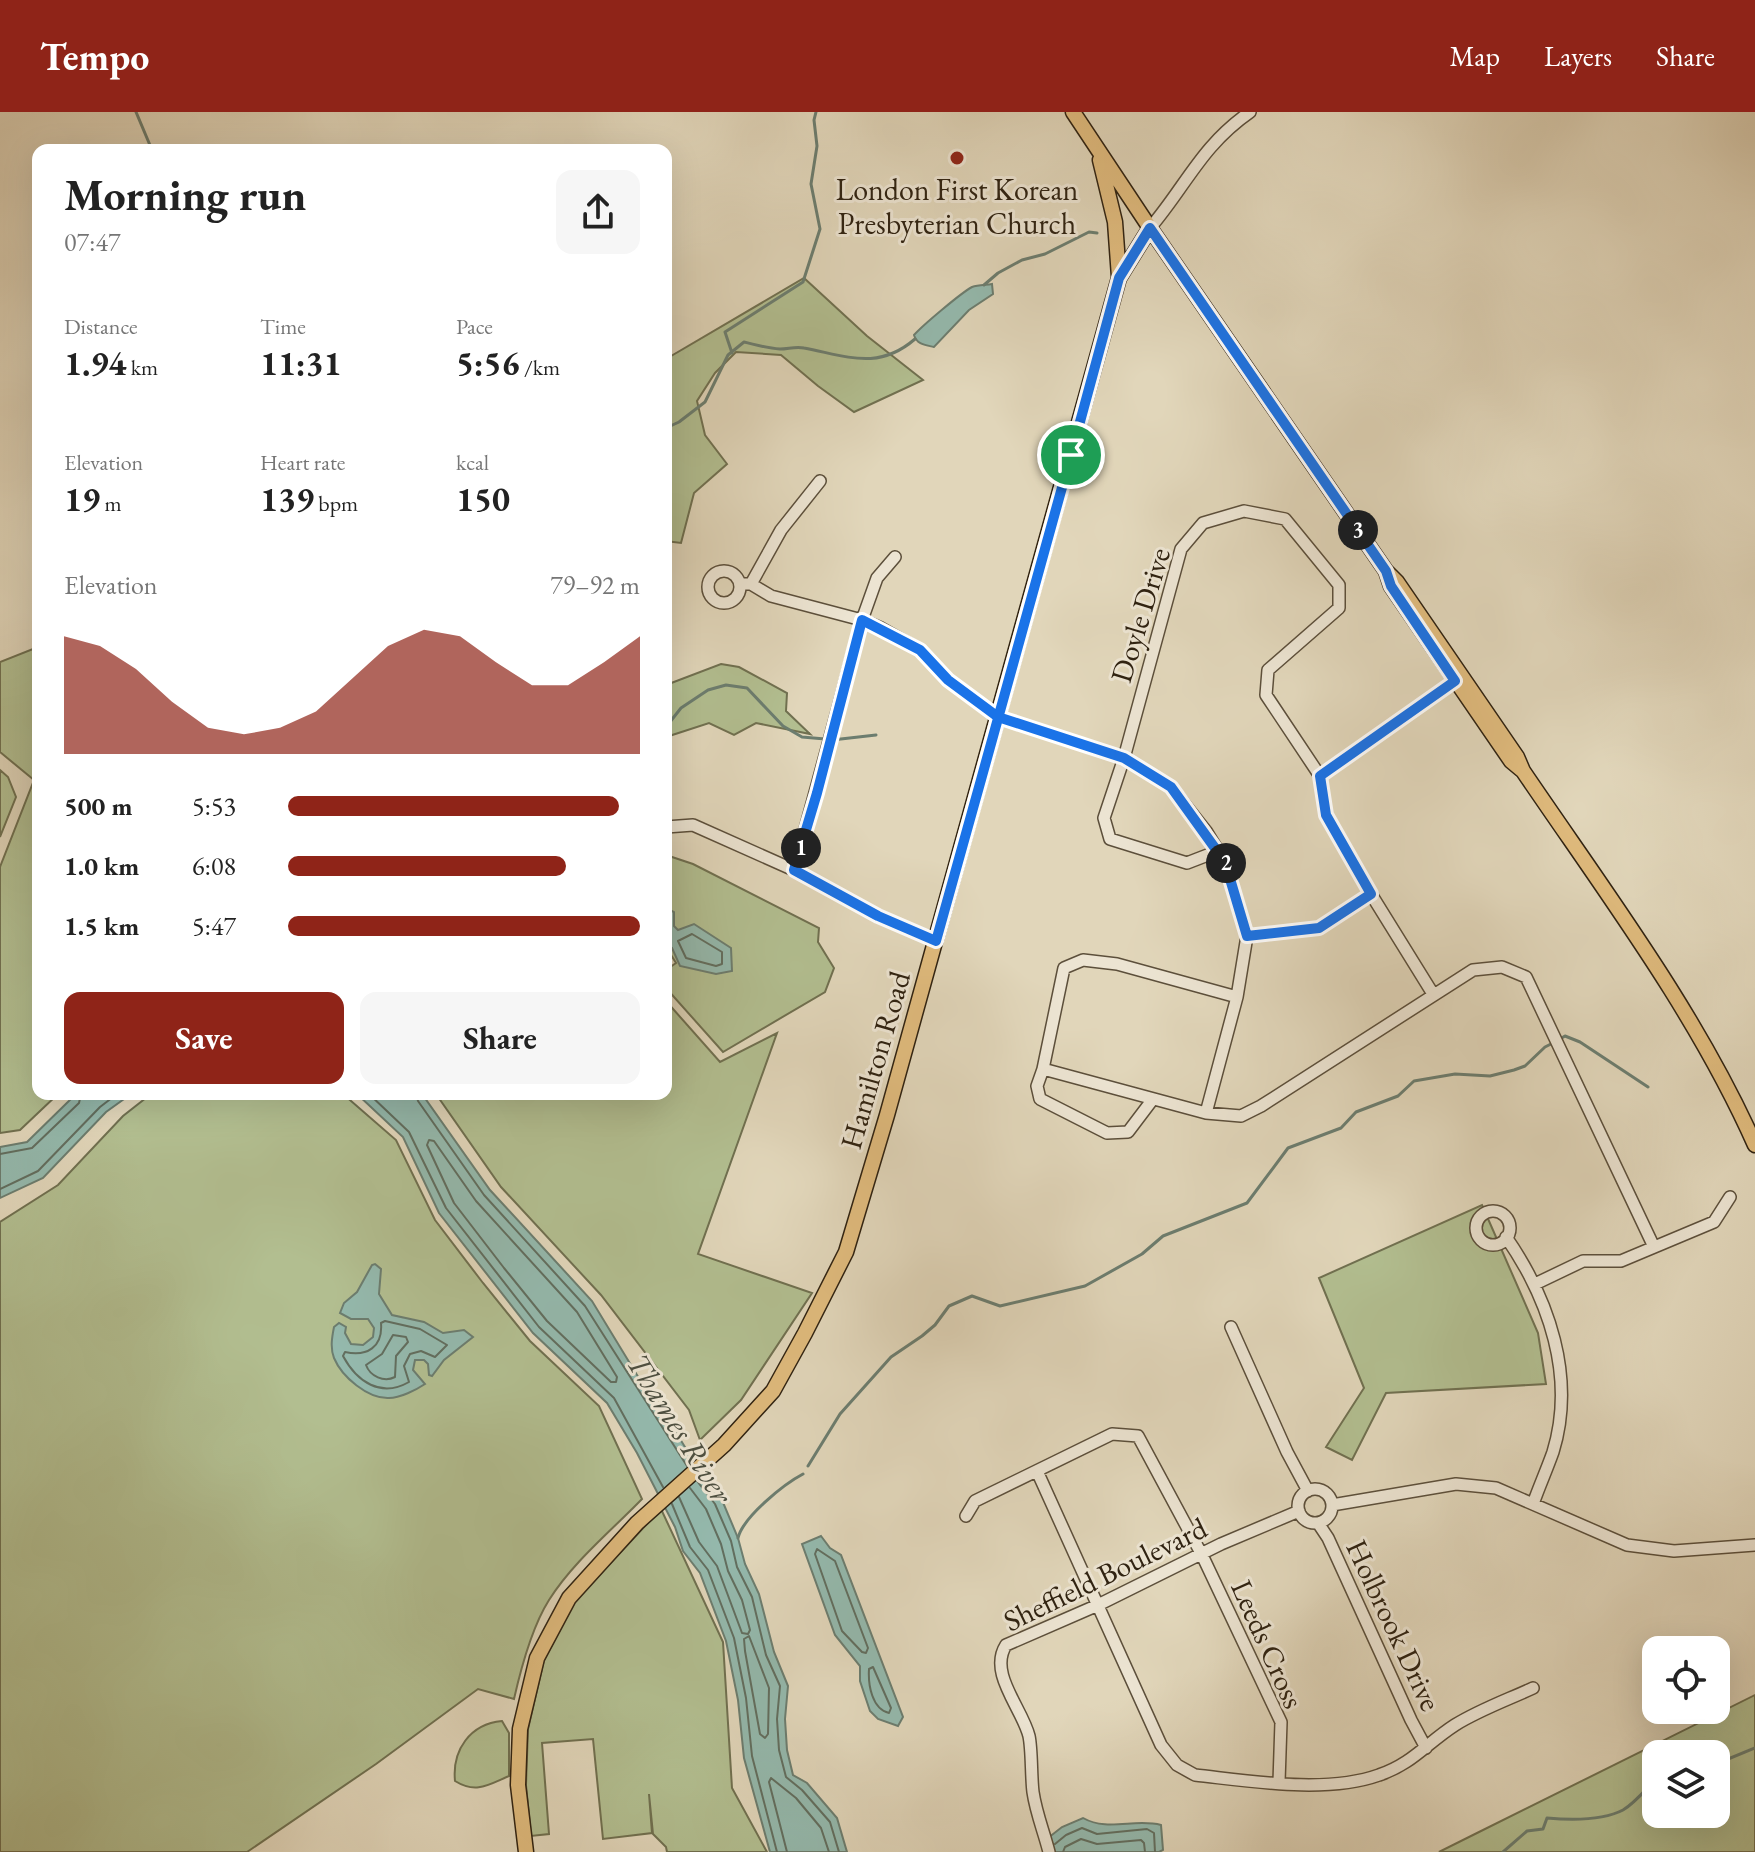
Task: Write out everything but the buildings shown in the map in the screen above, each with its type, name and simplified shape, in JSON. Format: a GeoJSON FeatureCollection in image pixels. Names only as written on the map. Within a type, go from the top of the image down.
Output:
{"type":"FeatureCollection","features":[{"type":"Feature","properties":{"kind":"main road"},"geometry":{"type":"LineString","coordinates":[[1073,112],[1386,571],[1414,605],[1517,757],[1523,771],[1637,939],[1730,1088],[1755,1145]]}},
{"type":"Feature","properties":{"kind":"main road"},"geometry":{"type":"LineString","coordinates":[[1098,150],[1115,222],[1119,278]]}},
{"type":"Feature","properties":{"kind":"main road","name":"Hamilton Road"},"geometry":{"type":"LineString","coordinates":[[526,1852],[518,1785],[520,1729],[537,1658],[569,1598],[637,1523],[711,1457],[773,1391],[846,1252],[936,941],[1119,278],[1150,228]]}},
{"type":"Feature","properties":{"kind":"main road"},"geometry":{"type":"LineString","coordinates":[[1386,571],[1391,586],[1455,681],[1511,761],[1523,771]]}},
{"type":"Feature","properties":{"kind":"street"},"geometry":{"type":"LineString","coordinates":[[1150,228],[1200,158],[1231,125],[1250,112]]}},
{"type":"Feature","properties":{"kind":"street"},"geometry":{"type":"LineString","coordinates":[[820,481],[781,530],[746,584],[771,596],[862,620],[920,650],[948,680],[998,717],[1124,758],[1171,787],[1225,862],[1247,936],[1237,997],[1206,1113]]}},
{"type":"Feature","properties":{"kind":"street","name":"Doyle Drive"},"geometry":{"type":"LineString","coordinates":[[1218,851],[1187,863],[1110,839],[1104,818],[1124,758],[1181,549],[1203,523],[1244,511],[1285,519],[1339,585],[1339,608],[1268,670],[1266,695],[1320,776],[1326,815],[1433,994]]}},
{"type":"Feature","properties":{"kind":"street"},"geometry":{"type":"LineString","coordinates":[[794,870],[862,620],[877,578],[895,557]]}},
{"type":"Feature","properties":{"kind":"street"},"geometry":{"type":"LineString","coordinates":[[1320,776],[1455,681]]}},
{"type":"Feature","properties":{"kind":"street"},"geometry":{"type":"LineString","coordinates":[[672,827],[693,825],[794,870],[878,916],[936,941]]}},
{"type":"Feature","properties":{"kind":"street"},"geometry":{"type":"LineString","coordinates":[[1247,936],[1319,928],[1371,894]]}},
{"type":"Feature","properties":{"kind":"street"},"geometry":{"type":"LineString","coordinates":[[1153,1099],[1128,1132],[1107,1133],[1040,1099],[1037,1086],[1064,968],[1083,960],[1117,964],[1237,997]]}},
{"type":"Feature","properties":{"kind":"street"},"geometry":{"type":"LineString","coordinates":[[1043,1069],[1206,1113],[1241,1116],[1473,970],[1502,967],[1526,977],[1654,1247]]}},
{"type":"Feature","properties":{"kind":"street"},"geometry":{"type":"LineString","coordinates":[[1535,1284],[1583,1261],[1621,1261],[1714,1222],[1730,1197]]}},
{"type":"Feature","properties":{"kind":"street"},"geometry":{"type":"LineString","coordinates":[[1506,1237],[1529,1271],[1546,1309],[1557,1345],[1561,1401],[1553,1452],[1533,1504]]}},
{"type":"Feature","properties":{"kind":"street"},"geometry":{"type":"LineString","coordinates":[[1231,1327],[1287,1452],[1308,1491]]}},
{"type":"Feature","properties":{"kind":"street","name":"Leeds Cross"},"geometry":{"type":"LineString","coordinates":[[1037,1471],[1112,1434],[1138,1436],[1202,1555],[1281,1722],[1279,1782]]}},
{"type":"Feature","properties":{"kind":"street"},"geometry":{"type":"LineString","coordinates":[[966,1516],[975,1501],[1037,1471],[1161,1745],[1177,1765],[1195,1775],[1328,1784],[1377,1776],[1411,1761],[1458,1723],[1533,1688]]}},
{"type":"Feature","properties":{"kind":"street"},"geometry":{"type":"LineString","coordinates":[[1332,1505],[1456,1484],[1496,1488],[1627,1545],[1674,1551],[1755,1545]]}},
{"type":"Feature","properties":{"kind":"street"},"geometry":{"type":"LineString","coordinates":[[1322,1490],[1329,1496],[1332,1505],[1330,1515],[1318,1523],[1309,1522],[1299,1511],[1300,1497],[1308,1491],[1322,1490]]}},
{"type":"Feature","properties":{"kind":"street","name":"Sheffield Boulevard"},"geometry":{"type":"LineString","coordinates":[[1049,1852],[1036,1808],[1030,1767],[1030,1738],[1000,1667],[1000,1654],[1006,1645],[1299,1511]]}},
{"type":"Feature","properties":{"kind":"street","name":"Holbrook Drive"},"geometry":{"type":"LineString","coordinates":[[1318,1523],[1328,1538],[1426,1748]]}},
{"type":"Feature","properties":{"kind":"green space"},"geometry":{"type":"Polygon","coordinates":[[[804,278],[867,336],[923,380],[854,412],[781,355],[736,352],[715,373],[697,401],[705,435],[727,464],[694,493],[681,543],[672,542],[672,355],[804,278]]]}},
{"type":"Feature","properties":{"kind":"green space"},"geometry":{"type":"Polygon","coordinates":[[[32,649],[32,778],[0,752],[0,662],[32,649]]]}},
{"type":"Feature","properties":{"kind":"green space"},"geometry":{"type":"Polygon","coordinates":[[[721,664],[739,667],[787,693],[786,711],[810,734],[756,723],[734,735],[709,723],[672,735],[672,683],[721,664]]]}},
{"type":"Feature","properties":{"kind":"green space"},"geometry":{"type":"Polygon","coordinates":[[[0,770],[8,777],[16,797],[0,837],[0,770]]]}},
{"type":"Feature","properties":{"kind":"green space"},"geometry":{"type":"Polygon","coordinates":[[[32,785],[32,1100],[52,1100],[20,1130],[0,1133],[0,867],[32,785]]]}},
{"type":"Feature","properties":{"kind":"green space"},"geometry":{"type":"Polygon","coordinates":[[[672,857],[693,864],[819,928],[818,942],[834,968],[825,992],[723,1052],[672,995],[672,966],[676,963],[672,957],[672,857]]]}},
{"type":"Feature","properties":{"kind":"green space"},"geometry":{"type":"Polygon","coordinates":[[[672,1008],[720,1062],[777,1033],[698,1254],[812,1293],[741,1400],[700,1440],[689,1410],[601,1295],[501,1187],[440,1100],[672,1100],[672,1008]]]}},
{"type":"Feature","properties":{"kind":"green space"},"geometry":{"type":"Polygon","coordinates":[[[143,1100],[350,1100],[396,1140],[435,1220],[530,1341],[599,1406],[642,1499],[581,1560],[549,1600],[532,1635],[514,1699],[478,1689],[376,1764],[247,1852],[0,1852],[0,1222],[58,1185],[123,1116],[143,1100]]]}},
{"type":"Feature","properties":{"kind":"green space"},"geometry":{"type":"Polygon","coordinates":[[[1482,1205],[1538,1333],[1546,1384],[1386,1393],[1352,1460],[1326,1447],[1364,1388],[1319,1278],[1482,1205]]]}},
{"type":"Feature","properties":{"kind":"green space"},"geometry":{"type":"Polygon","coordinates":[[[661,1509],[723,1642],[732,1788],[767,1852],[667,1852],[653,1834],[649,1794],[652,1833],[603,1839],[593,1739],[542,1743],[549,1834],[531,1836],[526,1785],[528,1729],[544,1660],[574,1602],[661,1509]]]}},
{"type":"Feature","properties":{"kind":"green space"},"geometry":{"type":"Polygon","coordinates":[[[1755,1695],[1755,1852],[1439,1852],[1642,1751],[1642,1828],[1730,1828],[1730,1740],[1664,1740],[1697,1724],[1730,1724],[1730,1707],[1755,1695]]]}},
{"type":"Feature","properties":{"kind":"green space"},"geometry":{"type":"Polygon","coordinates":[[[502,1721],[509,1733],[509,1776],[476,1788],[455,1781],[457,1759],[465,1740],[481,1727],[502,1721]]]}},
{"type":"Feature","properties":{"kind":"water"},"geometry":{"type":"Polygon","coordinates":[[[992,284],[993,294],[969,310],[934,347],[917,341],[914,335],[967,290],[992,284]]]}},
{"type":"Feature","properties":{"kind":"water"},"geometry":{"type":"Polygon","coordinates":[[[672,911],[674,926],[678,930],[694,924],[731,948],[732,971],[716,974],[680,966],[672,948],[672,911]]]}},
{"type":"Feature","properties":{"kind":"water"},"geometry":{"type":"Polygon","coordinates":[[[70,1100],[123,1100],[106,1112],[43,1178],[0,1198],[0,1147],[27,1142],[70,1100]]]}},
{"type":"Feature","properties":{"kind":"water"},"geometry":{"type":"Polygon","coordinates":[[[363,1100],[426,1100],[490,1190],[592,1301],[648,1393],[722,1500],[759,1594],[774,1652],[788,1686],[785,1719],[787,1750],[793,1775],[807,1783],[837,1818],[847,1852],[770,1852],[744,1758],[738,1700],[726,1641],[700,1573],[683,1551],[675,1527],[637,1453],[607,1403],[533,1333],[439,1213],[403,1137],[363,1100]]]}},
{"type":"Feature","properties":{"kind":"water"},"geometry":{"type":"Polygon","coordinates":[[[375,1264],[381,1269],[379,1294],[392,1315],[424,1322],[443,1333],[464,1330],[473,1337],[444,1360],[432,1376],[424,1360],[415,1360],[413,1370],[425,1384],[393,1398],[373,1395],[357,1386],[338,1365],[332,1350],[334,1327],[339,1323],[346,1327],[345,1333],[351,1344],[363,1345],[373,1337],[374,1328],[368,1319],[351,1319],[340,1313],[344,1303],[357,1292],[375,1264]]]}},
{"type":"Feature","properties":{"kind":"water"},"geometry":{"type":"Polygon","coordinates":[[[821,1536],[830,1548],[841,1555],[903,1717],[898,1726],[878,1719],[870,1711],[860,1681],[860,1666],[835,1635],[802,1544],[821,1536]]]}},
{"type":"Feature","properties":{"kind":"water"},"geometry":{"type":"Polygon","coordinates":[[[1083,1818],[1112,1825],[1161,1825],[1163,1850],[1046,1852],[1048,1838],[1062,1827],[1083,1818]]]}},
{"type":"Feature","properties":{"kind":"waterway"},"geometry":{"type":"LineString","coordinates":[[136,112],[149,144]]}},
{"type":"Feature","properties":{"kind":"waterway"},"geometry":{"type":"LineString","coordinates":[[732,353],[725,332],[803,282],[820,229],[811,184],[817,146],[816,112]]}},
{"type":"Feature","properties":{"kind":"waterway"},"geometry":{"type":"LineString","coordinates":[[984,285],[1022,260],[1045,254],[1089,232],[1097,233]]}},
{"type":"Feature","properties":{"kind":"waterway"},"geometry":{"type":"LineString","coordinates":[[672,425],[705,402],[728,355],[744,342],[775,349],[801,347],[848,357],[875,358],[901,349],[915,339]]}},
{"type":"Feature","properties":{"kind":"waterway"},"geometry":{"type":"LineString","coordinates":[[672,719],[681,708],[708,690],[726,685],[747,688],[783,726],[802,737],[825,739]]}},
{"type":"Feature","properties":{"kind":"waterway"},"geometry":{"type":"LineString","coordinates":[[832,740],[876,735]]}},
{"type":"Feature","properties":{"kind":"waterway"},"geometry":{"type":"LineString","coordinates":[[1560,1039],[1565,1036],[1580,1042],[1648,1087]]}},
{"type":"Feature","properties":{"kind":"waterway"},"geometry":{"type":"LineString","coordinates":[[808,1466],[840,1414],[891,1357],[935,1325],[949,1306],[972,1296],[1000,1306],[1085,1286],[1142,1254],[1163,1236],[1247,1203],[1288,1148],[1341,1128],[1356,1112],[1398,1096],[1414,1081],[1455,1074],[1490,1076],[1514,1070],[1525,1066],[1553,1043]]}},
{"type":"Feature","properties":{"kind":"waterway"},"geometry":{"type":"LineString","coordinates":[[738,1538],[756,1511],[803,1474]]}},
{"type":"Feature","properties":{"kind":"waterway"},"geometry":{"type":"LineString","coordinates":[[1730,1758],[1755,1748]]}},
{"type":"Feature","properties":{"kind":"waterway"},"geometry":{"type":"LineString","coordinates":[[1503,1852],[1527,1831],[1543,1829],[1547,1818],[1596,1818],[1615,1814],[1642,1794]]}},
{"type":"Feature","properties":{"kind":"place","name":"London First Korean Presbyterian Church"},"geometry":{"type":"Point","coordinates":[957,158]}},
{"type":"Feature","properties":{"kind":"route"},"geometry":{"type":"LineString","coordinates":[[1071,455],[1031,602],[998,717],[936,941],[878,916],[794,870],[862,620],[920,650],[948,680],[998,717],[1124,758],[1171,787],[1206,831],[1225,862],[1247,936],[1319,928],[1371,894],[1326,815],[1320,776],[1455,681],[1391,586],[1386,571],[1150,228],[1119,278],[1071,455]]}},
{"type":"Feature","properties":{"kind":"water label","name":"Thames River"},"geometry":{"type":"Point","coordinates":[680,1428]}}]}
